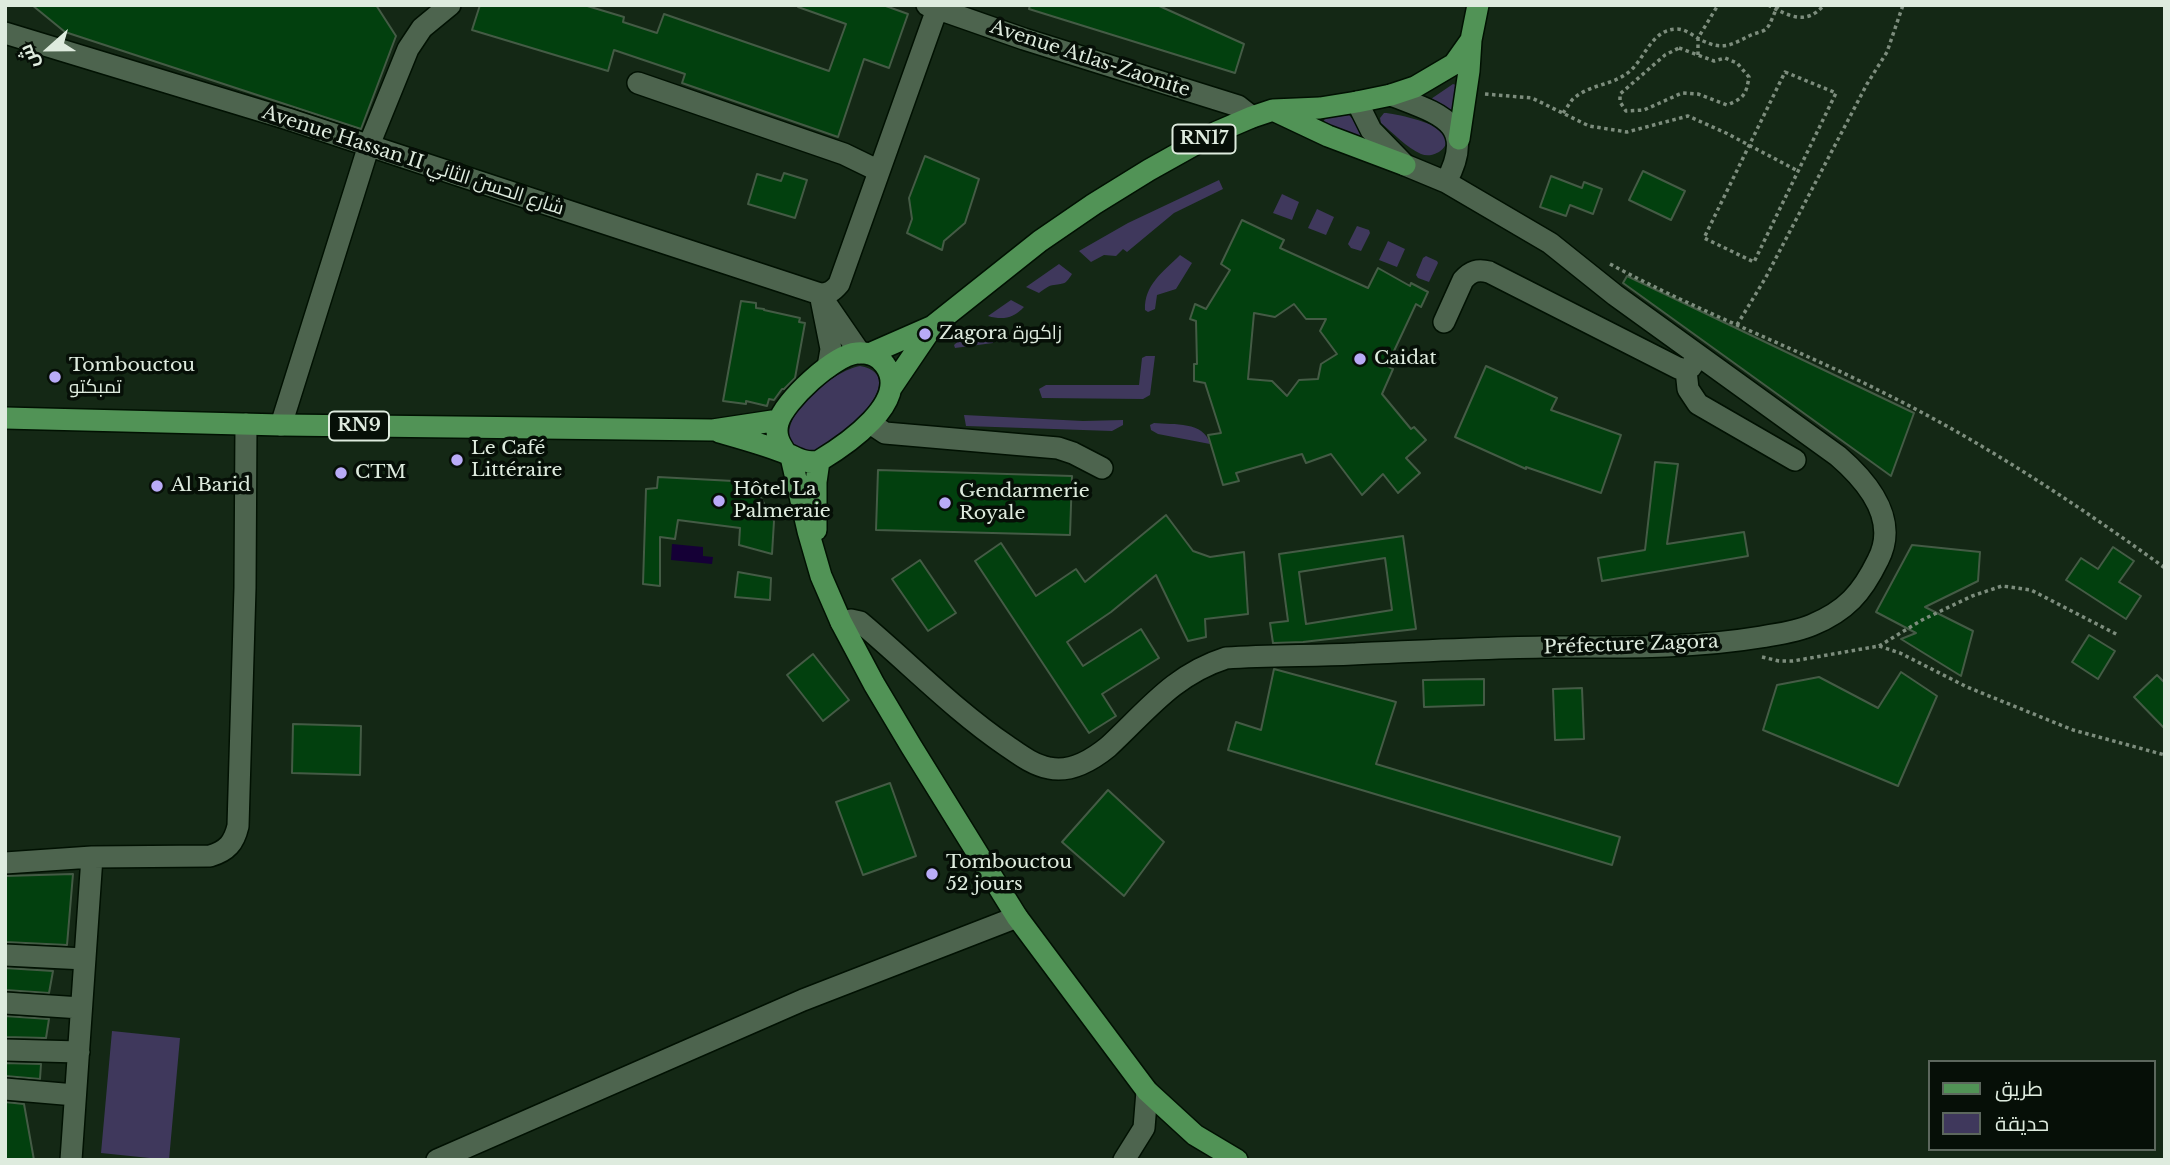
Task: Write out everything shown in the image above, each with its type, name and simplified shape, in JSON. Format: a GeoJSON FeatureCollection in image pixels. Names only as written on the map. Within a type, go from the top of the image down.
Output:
{"type":"FeatureCollection","features":[{"type":"Feature","properties":{"kind":"main road","name":"RN17"},"geometry":{"type":"LineString","coordinates":[[779,421],[794,399],[828,367],[841,359],[864,353],[933,326],[1040,241],[1094,204],[1192,145],[1273,110],[1320,108],[1391,95],[1415,87],[1454,64],[1471,40],[1478,5]]}},
{"type":"Feature","properties":{"kind":"main road"},"geometry":{"type":"LineString","coordinates":[[1459,139],[1471,40]]}},
{"type":"Feature","properties":{"kind":"main road"},"geometry":{"type":"LineString","coordinates":[[1273,110],[1328,136],[1405,165]]}},
{"type":"Feature","properties":{"kind":"main road","name":"RN17"},"geometry":{"type":"LineString","coordinates":[[819,461],[870,423],[933,326]]}},
{"type":"Feature","properties":{"kind":"main road"},"geometry":{"type":"LineString","coordinates":[[864,353],[878,358],[885,365],[890,373],[891,388]]}},
{"type":"Feature","properties":{"kind":"main road","name":"RN9"},"geometry":{"type":"LineString","coordinates":[[5,418],[281,425],[713,430],[779,421]]}},
{"type":"Feature","properties":{"kind":"main road"},"geometry":{"type":"LineString","coordinates":[[779,421],[777,435],[788,455],[827,592],[865,667],[911,746],[1017,917],[1147,1091],[1195,1135],[1237,1160]]}},
{"type":"Feature","properties":{"kind":"main road","name":"RN9"},"geometry":{"type":"LineString","coordinates":[[713,430],[788,455]]}},
{"type":"Feature","properties":{"kind":"main road"},"geometry":{"type":"LineString","coordinates":[[788,455],[805,462],[819,461],[816,482],[815,556]]}},
{"type":"Feature","properties":{"kind":"street"},"geometry":{"type":"LineString","coordinates":[[281,425],[369,145],[408,49],[422,28],[450,5]]}},
{"type":"Feature","properties":{"kind":"street"},"geometry":{"type":"LineString","coordinates":[[820,294],[833,291],[839,284],[902,110],[932,7]]}},
{"type":"Feature","properties":{"kind":"street","name":"Avenue Atlas-Zaonite"},"geometry":{"type":"LineString","coordinates":[[932,7],[1024,39],[1238,106],[1252,117]]}},
{"type":"Feature","properties":{"kind":"street","name":"Avenue Hassan II شارع الحسن الثاني"},"geometry":{"type":"LineString","coordinates":[[5,33],[369,145],[820,294]]}},
{"type":"Feature","properties":{"kind":"street"},"geometry":{"type":"LineString","coordinates":[[638,83],[844,154],[879,171]]}},
{"type":"Feature","properties":{"kind":"street"},"geometry":{"type":"LineString","coordinates":[[1391,95],[1442,117],[1451,125],[1459,139],[1455,161],[1446,183]]}},
{"type":"Feature","properties":{"kind":"street"},"geometry":{"type":"LineString","coordinates":[[1357,102],[1371,130],[1405,165]]}},
{"type":"Feature","properties":{"kind":"street","name":"Préfecture Zagora"},"geometry":{"type":"LineString","coordinates":[[841,622],[860,622],[967,718],[1027,759],[1050,768],[1061,769],[1075,767],[1090,760],[1184,677],[1226,658],[1720,644],[1810,626],[1849,604],[1872,573],[1886,542],[1885,528],[1876,499],[1856,472],[1838,456],[1692,363],[1615,295],[1550,243],[1446,183],[1405,165]]}},
{"type":"Feature","properties":{"kind":"street"},"geometry":{"type":"LineString","coordinates":[[1444,322],[1463,280],[1475,271],[1482,270],[1678,368],[1692,363],[1688,389],[1698,404],[1795,460]]}},
{"type":"Feature","properties":{"kind":"street"},"geometry":{"type":"LineString","coordinates":[[820,294],[864,353]]}},
{"type":"Feature","properties":{"kind":"street"},"geometry":{"type":"LineString","coordinates":[[820,294],[831,349],[828,367]]}},
{"type":"Feature","properties":{"kind":"street"},"geometry":{"type":"LineString","coordinates":[[5,402],[5,418]]}},
{"type":"Feature","properties":{"kind":"street"},"geometry":{"type":"LineString","coordinates":[[870,423],[885,433],[1058,448],[1102,468]]}},
{"type":"Feature","properties":{"kind":"street"},"geometry":{"type":"LineString","coordinates":[[5,863],[92,857],[210,856],[222,853],[236,836],[239,826],[242,730],[246,424]]}},
{"type":"Feature","properties":{"kind":"street"},"geometry":{"type":"LineString","coordinates":[[71,1160],[92,857]]}},
{"type":"Feature","properties":{"kind":"street"},"geometry":{"type":"LineString","coordinates":[[437,1160],[803,1000],[1017,917]]}},
{"type":"Feature","properties":{"kind":"street"},"geometry":{"type":"LineString","coordinates":[[5,955],[85,959]]}},
{"type":"Feature","properties":{"kind":"street"},"geometry":{"type":"LineString","coordinates":[[5,1003],[81,1008]]}},
{"type":"Feature","properties":{"kind":"street"},"geometry":{"type":"LineString","coordinates":[[5,1050],[79,1052]]}},
{"type":"Feature","properties":{"kind":"street"},"geometry":{"type":"LineString","coordinates":[[5,1089],[75,1095]]}},
{"type":"Feature","properties":{"kind":"street"},"geometry":{"type":"LineString","coordinates":[[1124,1160],[1144,1128],[1147,1091]]}},
{"type":"Feature","properties":{"kind":"path"},"geometry":{"type":"LineString","coordinates":[[1698,55],[1698,38],[1718,5]]}},
{"type":"Feature","properties":{"kind":"path"},"geometry":{"type":"LineString","coordinates":[[1768,5],[1803,19],[1813,17],[1824,5]]}},
{"type":"Feature","properties":{"kind":"path"},"geometry":{"type":"LineString","coordinates":[[1737,325],[1766,277],[1886,52],[1903,5]]}},
{"type":"Feature","properties":{"kind":"path"},"geometry":{"type":"LineString","coordinates":[[1563,113],[1573,99],[1588,89],[1615,80],[1630,71],[1659,36],[1676,29],[1723,47],[1735,45],[1766,29],[1778,7]]}},
{"type":"Feature","properties":{"kind":"path"},"geometry":{"type":"LineString","coordinates":[[1679,48],[1698,55],[1714,61],[1725,58],[1737,63],[1749,78],[1747,92],[1739,100],[1727,105],[1698,94],[1682,93],[1644,110],[1626,111],[1619,102],[1620,94],[1665,55],[1679,48]]}},
{"type":"Feature","properties":{"kind":"path"},"geometry":{"type":"LineString","coordinates":[[1784,72],[1836,93],[1798,171],[1754,262],[1704,238],[1784,72]]}},
{"type":"Feature","properties":{"kind":"path"},"geometry":{"type":"LineString","coordinates":[[1466,92],[1532,98],[1589,126],[1627,132],[1688,116],[1798,171]]}},
{"type":"Feature","properties":{"kind":"path"},"geometry":{"type":"LineString","coordinates":[[1609,264],[1645,283],[1825,364],[1943,423],[2117,534],[2165,568]]}},
{"type":"Feature","properties":{"kind":"path"},"geometry":{"type":"LineString","coordinates":[[1752,654],[1779,661],[1793,661],[1879,646],[1933,614],[2002,586],[2031,590],[2118,635]]}},
{"type":"Feature","properties":{"kind":"path"},"geometry":{"type":"LineString","coordinates":[[1879,646],[1900,653],[1966,687],[2073,730],[2165,755]]}},
{"type":"Feature","properties":{"kind":"green space"},"geometry":{"type":"Polygon","coordinates":[[[1453,84],[1456,85],[1453,112],[1428,101],[1453,84]]]}},
{"type":"Feature","properties":{"kind":"green space"},"geometry":{"type":"Polygon","coordinates":[[[1384,113],[1414,119],[1438,128],[1446,136],[1445,146],[1432,155],[1421,154],[1381,123],[1380,118],[1384,113]]]}},
{"type":"Feature","properties":{"kind":"green space"},"geometry":{"type":"Polygon","coordinates":[[[1349,115],[1371,138],[1368,140],[1325,124],[1326,118],[1349,115]]]}},
{"type":"Feature","properties":{"kind":"green space"},"geometry":{"type":"Polygon","coordinates":[[[1219,180],[1223,189],[1174,213],[1127,252],[1123,249],[1116,256],[1104,255],[1091,262],[1079,251],[1128,223],[1219,180]]]}},
{"type":"Feature","properties":{"kind":"green space"},"geometry":{"type":"Polygon","coordinates":[[[1282,194],[1299,202],[1292,220],[1273,213],[1282,194]]]}},
{"type":"Feature","properties":{"kind":"green space"},"geometry":{"type":"Polygon","coordinates":[[[1317,209],[1334,217],[1326,235],[1308,228],[1317,209]]]}},
{"type":"Feature","properties":{"kind":"green space"},"geometry":{"type":"Polygon","coordinates":[[[1357,226],[1369,230],[1370,233],[1361,251],[1348,244],[1357,226]]]}},
{"type":"Feature","properties":{"kind":"green space"},"geometry":{"type":"Polygon","coordinates":[[[1388,241],[1405,249],[1397,267],[1379,260],[1388,241]]]}},
{"type":"Feature","properties":{"kind":"green space"},"geometry":{"type":"Polygon","coordinates":[[[1180,255],[1192,263],[1176,289],[1157,295],[1155,309],[1148,312],[1145,310],[1146,301],[1151,286],[1180,255]]]}},
{"type":"Feature","properties":{"kind":"green space"},"geometry":{"type":"Polygon","coordinates":[[[1426,256],[1438,263],[1429,282],[1416,275],[1426,256]]]}},
{"type":"Feature","properties":{"kind":"green space"},"geometry":{"type":"Polygon","coordinates":[[[1059,264],[1072,274],[1066,282],[1050,286],[1039,293],[1026,287],[1059,264]]]}},
{"type":"Feature","properties":{"kind":"green space"},"geometry":{"type":"Polygon","coordinates":[[[1011,300],[1024,307],[1007,318],[988,316],[1011,300]]]}},
{"type":"Feature","properties":{"kind":"green space"},"geometry":{"type":"Polygon","coordinates":[[[969,331],[994,336],[993,343],[955,348],[954,345],[969,331]]]}},
{"type":"Feature","properties":{"kind":"green space"},"geometry":{"type":"Polygon","coordinates":[[[1155,356],[1150,395],[1143,399],[1042,398],[1039,389],[1046,385],[1139,385],[1142,358],[1155,356]]]}},
{"type":"Feature","properties":{"kind":"green space"},"geometry":{"type":"Polygon","coordinates":[[[860,366],[875,372],[879,383],[866,410],[838,437],[824,446],[806,451],[793,446],[789,434],[799,409],[822,385],[849,369],[860,366]]]}},
{"type":"Feature","properties":{"kind":"green space"},"geometry":{"type":"Polygon","coordinates":[[[964,415],[1083,421],[1123,420],[1123,425],[1112,431],[966,426],[964,415]]]}},
{"type":"Feature","properties":{"kind":"green space"},"geometry":{"type":"Polygon","coordinates":[[[1154,423],[1195,428],[1202,431],[1210,444],[1158,434],[1151,430],[1150,425],[1154,423]]]}},
{"type":"Feature","properties":{"kind":"green space"},"geometry":{"type":"Polygon","coordinates":[[[112,1031],[180,1038],[169,1160],[101,1153],[112,1031]]]}},
{"type":"Feature","properties":{"kind":"shaded area"},"geometry":{"type":"Polygon","coordinates":[[[672,544],[703,547],[703,556],[713,557],[712,564],[671,560],[672,544]]]}},
{"type":"Feature","properties":{"kind":"building"},"geometry":{"type":"Polygon","coordinates":[[[32,5],[376,5],[396,36],[361,129],[65,32],[32,5]]]}},
{"type":"Feature","properties":{"kind":"building"},"geometry":{"type":"Polygon","coordinates":[[[480,5],[584,5],[624,17],[623,22],[657,33],[664,14],[829,71],[846,24],[798,5],[883,5],[908,14],[889,68],[864,59],[838,137],[682,83],[685,74],[614,50],[608,71],[472,30],[480,5]]]}},
{"type":"Feature","properties":{"kind":"building"},"geometry":{"type":"Polygon","coordinates":[[[1030,5],[1157,5],[1244,44],[1235,73],[1029,9],[1030,5]]]}},
{"type":"Feature","properties":{"kind":"building"},"geometry":{"type":"Polygon","coordinates":[[[925,156],[979,179],[965,223],[944,241],[942,250],[907,233],[912,219],[909,198],[925,156]]]}},
{"type":"Feature","properties":{"kind":"building"},"geometry":{"type":"Polygon","coordinates":[[[1643,171],[1685,191],[1671,220],[1629,200],[1643,171]]]}},
{"type":"Feature","properties":{"kind":"building"},"geometry":{"type":"Polygon","coordinates":[[[784,173],[807,180],[795,218],[748,204],[757,174],[781,181],[784,173]]]}},
{"type":"Feature","properties":{"kind":"building"},"geometry":{"type":"Polygon","coordinates":[[[1551,176],[1582,188],[1584,182],[1602,189],[1593,214],[1570,205],[1566,216],[1540,207],[1551,176]]]}},
{"type":"Feature","properties":{"kind":"building","name":"Caidat"},"geometry":{"type":"Polygon","coordinates":[[[1242,220],[1284,240],[1280,248],[1368,288],[1378,268],[1410,286],[1411,283],[1428,292],[1421,307],[1416,304],[1387,366],[1393,369],[1382,394],[1411,429],[1414,427],[1426,440],[1406,458],[1420,473],[1398,493],[1383,474],[1362,495],[1331,454],[1306,463],[1302,454],[1236,473],[1239,481],[1223,485],[1208,435],[1221,433],[1205,383],[1194,381],[1194,364],[1197,364],[1196,321],[1190,319],[1195,304],[1206,309],[1230,270],[1221,264],[1242,220]],[[1294,304],[1275,317],[1254,313],[1248,379],[1272,381],[1287,396],[1299,380],[1318,379],[1321,364],[1337,354],[1320,331],[1326,319],[1306,319],[1294,304]]]}},
{"type":"Feature","properties":{"kind":"building"},"geometry":{"type":"Polygon","coordinates":[[[1627,276],[1914,413],[1891,476],[1623,283],[1627,276]]]}},
{"type":"Feature","properties":{"kind":"building"},"geometry":{"type":"Polygon","coordinates":[[[741,301],[756,303],[756,308],[800,318],[799,322],[805,323],[795,378],[774,400],[769,399],[767,406],[746,401],[746,404],[723,401],[741,301]]]}},
{"type":"Feature","properties":{"kind":"building"},"geometry":{"type":"Polygon","coordinates":[[[1486,366],[1557,398],[1551,410],[1621,435],[1601,493],[1526,469],[1455,437],[1486,366]]]}},
{"type":"Feature","properties":{"kind":"building"},"geometry":{"type":"Polygon","coordinates":[[[1655,462],[1678,464],[1667,544],[1744,532],[1748,556],[1602,581],[1598,558],[1645,550],[1655,462]]]}},
{"type":"Feature","properties":{"kind":"building"},"geometry":{"type":"Polygon","coordinates":[[[878,470],[1072,476],[1070,535],[876,530],[878,470]]]}},
{"type":"Feature","properties":{"kind":"building"},"geometry":{"type":"Polygon","coordinates":[[[658,477],[752,482],[774,521],[772,554],[739,545],[740,528],[678,520],[675,539],[660,537],[660,586],[643,584],[646,489],[657,488],[658,477]]]}},
{"type":"Feature","properties":{"kind":"building"},"geometry":{"type":"Polygon","coordinates":[[[1166,515],[1193,551],[1210,557],[1244,552],[1248,614],[1205,619],[1206,637],[1188,641],[1156,575],[1111,612],[1067,642],[1083,666],[1141,629],[1159,658],[1102,694],[1116,716],[1089,733],[975,561],[1001,543],[1036,596],[1076,569],[1085,582],[1166,515]]]}},
{"type":"Feature","properties":{"kind":"building"},"geometry":{"type":"Polygon","coordinates":[[[1403,536],[1416,629],[1273,643],[1270,623],[1288,621],[1279,554],[1403,536]],[[1385,558],[1299,572],[1306,624],[1392,610],[1385,558]]]}},
{"type":"Feature","properties":{"kind":"building"},"geometry":{"type":"Polygon","coordinates":[[[1912,545],[1980,552],[1978,581],[1925,607],[1973,631],[1961,676],[1901,639],[1916,633],[1876,612],[1912,545]]]}},
{"type":"Feature","properties":{"kind":"building"},"geometry":{"type":"Polygon","coordinates":[[[2113,547],[2134,561],[2119,582],[2141,596],[2126,619],[2066,580],[2081,558],[2098,569],[2113,547]]]}},
{"type":"Feature","properties":{"kind":"building"},"geometry":{"type":"Polygon","coordinates":[[[920,560],[956,613],[928,631],[892,579],[920,560]]]}},
{"type":"Feature","properties":{"kind":"building"},"geometry":{"type":"Polygon","coordinates":[[[738,572],[771,578],[770,600],[735,597],[738,572]]]}},
{"type":"Feature","properties":{"kind":"building"},"geometry":{"type":"Polygon","coordinates":[[[2089,635],[2115,651],[2098,679],[2072,662],[2089,635]]]}},
{"type":"Feature","properties":{"kind":"building"},"geometry":{"type":"Polygon","coordinates":[[[813,654],[849,700],[823,721],[787,675],[813,654]]]}},
{"type":"Feature","properties":{"kind":"building"},"geometry":{"type":"Polygon","coordinates":[[[1274,669],[1396,702],[1376,764],[1620,837],[1612,865],[1228,750],[1236,722],[1261,730],[1274,669]]]}},
{"type":"Feature","properties":{"kind":"building"},"geometry":{"type":"Polygon","coordinates":[[[1901,672],[1937,696],[1898,786],[1763,730],[1777,685],[1819,677],[1878,708],[1901,672]]]}},
{"type":"Feature","properties":{"kind":"building"},"geometry":{"type":"Polygon","coordinates":[[[2157,675],[2165,683],[2165,729],[2134,697],[2157,675]]]}},
{"type":"Feature","properties":{"kind":"building"},"geometry":{"type":"Polygon","coordinates":[[[1484,679],[1484,705],[1424,707],[1423,680],[1484,679]]]}},
{"type":"Feature","properties":{"kind":"building"},"geometry":{"type":"Polygon","coordinates":[[[1582,688],[1584,739],[1555,740],[1553,689],[1582,688]]]}},
{"type":"Feature","properties":{"kind":"building"},"geometry":{"type":"Polygon","coordinates":[[[293,724],[361,726],[360,775],[292,773],[293,724]]]}},
{"type":"Feature","properties":{"kind":"building"},"geometry":{"type":"Polygon","coordinates":[[[890,783],[916,856],[863,875],[836,802],[890,783]]]}},
{"type":"Feature","properties":{"kind":"building"},"geometry":{"type":"Polygon","coordinates":[[[1108,790],[1164,842],[1124,896],[1062,842],[1108,790]]]}},
{"type":"Feature","properties":{"kind":"building"},"geometry":{"type":"Polygon","coordinates":[[[73,874],[67,945],[5,942],[5,876],[73,874]]]}},
{"type":"Feature","properties":{"kind":"building"},"geometry":{"type":"Polygon","coordinates":[[[5,968],[53,971],[49,993],[5,990],[5,968]]]}},
{"type":"Feature","properties":{"kind":"building"},"geometry":{"type":"Polygon","coordinates":[[[5,1016],[49,1019],[46,1038],[5,1037],[5,1016]]]}},
{"type":"Feature","properties":{"kind":"building"},"geometry":{"type":"Polygon","coordinates":[[[5,1063],[41,1064],[40,1079],[5,1076],[5,1063]]]}},
{"type":"Feature","properties":{"kind":"building"},"geometry":{"type":"Polygon","coordinates":[[[5,1102],[24,1104],[34,1160],[5,1160],[5,1102]]]}},
{"type":"Feature","properties":{"kind":"place","name":"Zagora زاكورة"},"geometry":{"type":"Point","coordinates":[925,334]}},
{"type":"Feature","properties":{"kind":"place","name":"Caidat"},"geometry":{"type":"Point","coordinates":[1360,359]}},
{"type":"Feature","properties":{"kind":"place","name":"Tombouctou تمبكتو"},"geometry":{"type":"Point","coordinates":[55,377]}},
{"type":"Feature","properties":{"kind":"place","name":"Le Café Littéraire"},"geometry":{"type":"Point","coordinates":[457,460]}},
{"type":"Feature","properties":{"kind":"place","name":"CTM"},"geometry":{"type":"Point","coordinates":[341,473]}},
{"type":"Feature","properties":{"kind":"place","name":"Al Barid"},"geometry":{"type":"Point","coordinates":[157,486]}},
{"type":"Feature","properties":{"kind":"place","name":"Hôtel La Palmeraie"},"geometry":{"type":"Point","coordinates":[719,501]}},
{"type":"Feature","properties":{"kind":"place","name":"Gendarmerie Royale"},"geometry":{"type":"Point","coordinates":[945,503]}},
{"type":"Feature","properties":{"kind":"place","name":"Tombouctou 52 jours"},"geometry":{"type":"Point","coordinates":[932,874]}}]}
